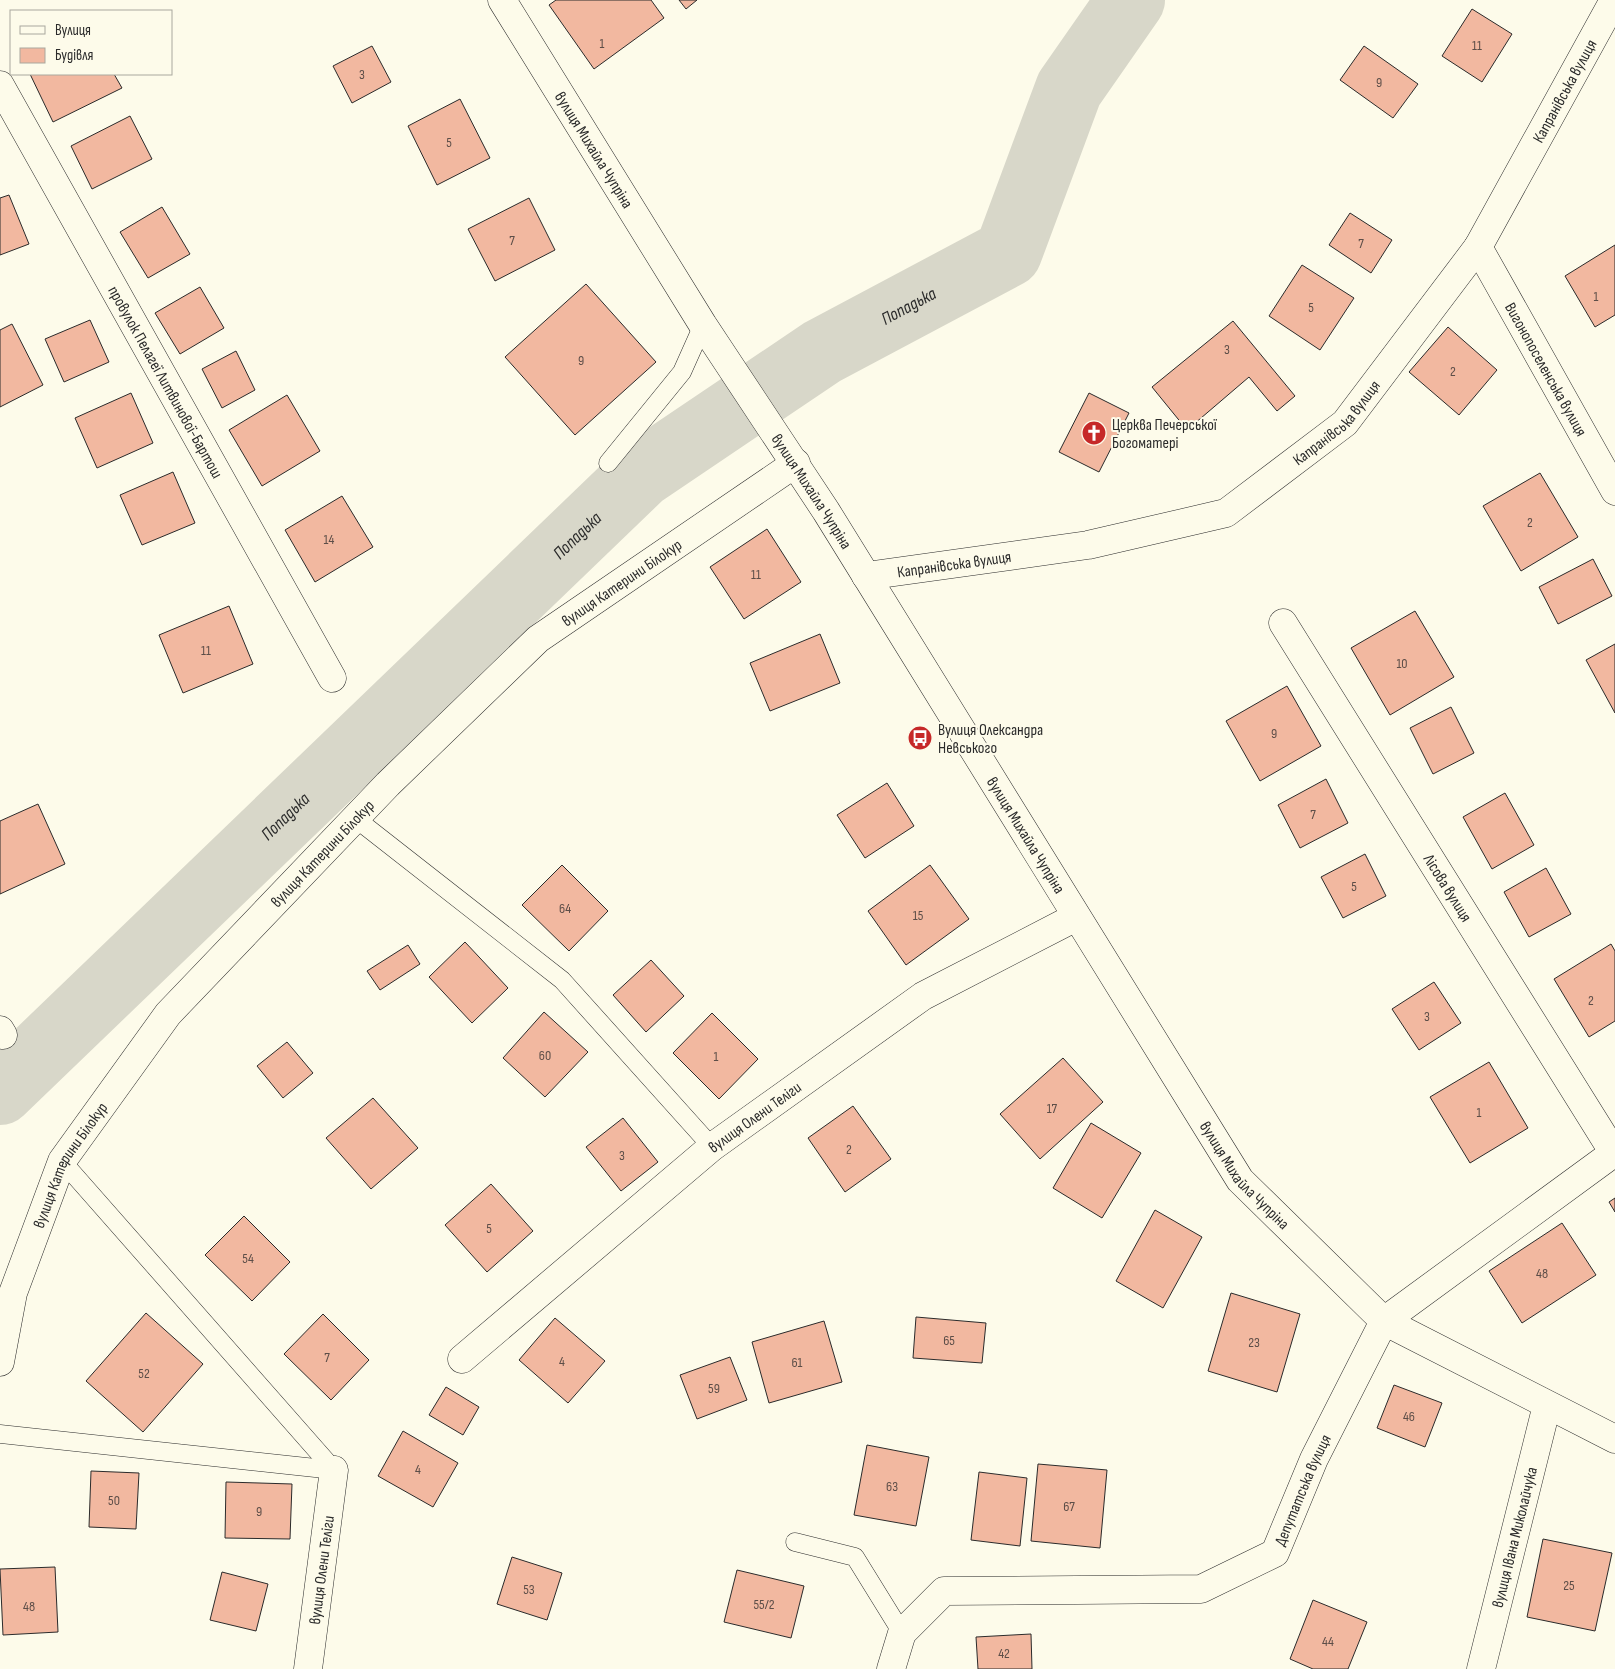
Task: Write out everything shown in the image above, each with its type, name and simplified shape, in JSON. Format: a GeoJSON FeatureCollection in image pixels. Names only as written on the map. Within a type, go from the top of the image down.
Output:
{"type":"FeatureCollection","features":[{"type":"Feature","properties":{"kind":"street","name":"Капранівська вулиця"},"geometry":{"type":"LineString","coordinates":[[866,576],[1088,545],[1226,513],[1345,422],[1478,247],[1614,0]]}},
{"type":"Feature","properties":{"kind":"street","name":"вулиця Михайла Чупріна"},"geometry":{"type":"LineString","coordinates":[[504,1],[703,325],[790,453],[1240,1180],[1384,1321],[1615,1439]]}},
{"type":"Feature","properties":{"kind":"street","name":"провулок Пелагеї Литвинової-Бартош"},"geometry":{"type":"LineString","coordinates":[[0,85],[332,678]]}},
{"type":"Feature","properties":{"kind":"street","name":"Вигонопоселенська вулиця"},"geometry":{"type":"LineString","coordinates":[[1478,247],[1615,491]]}},
{"type":"Feature","properties":{"kind":"street","name":"вулиця Катерини Білокур"},"geometry":{"type":"LineString","coordinates":[[0,1361],[13,1293],[62,1161],[168,1014],[355,818],[538,639],[790,453]]}},
{"type":"Feature","properties":{"kind":"street","name":"Лісова вулиця"},"geometry":{"type":"LineString","coordinates":[[1283,623],[1614,1152]]}},
{"type":"Feature","properties":{"kind":"street","name":"вулиця Олени Теліги"},"geometry":{"type":"LineString","coordinates":[[462,1359],[712,1147],[923,996],[1076,917]]}},
{"type":"Feature","properties":{"kind":"street","name":"Депутатська вулиця"},"geometry":{"type":"LineString","coordinates":[[891,1669],[902,1633],[944,1591],[1202,1589],[1275,1553],[1314,1459],[1384,1321],[1614,1152]]}},
{"type":"Feature","properties":{"kind":"street","name":"вулиця Івана Миколайчука"},"geometry":{"type":"LineString","coordinates":[[1481,1669],[1547,1405]]}},
{"type":"Feature","properties":{"kind":"street","name":"вулиця Олени Теліги"},"geometry":{"type":"LineString","coordinates":[[308,1669],[334,1470]]}},
{"type":"Feature","properties":{"kind":"lane"},"geometry":{"type":"LineString","coordinates":[[608,463],[682,372],[703,325]]}},
{"type":"Feature","properties":{"kind":"lane"},"geometry":{"type":"LineString","coordinates":[[355,818],[562,980],[712,1147]]}},
{"type":"Feature","properties":{"kind":"lane"},"geometry":{"type":"LineString","coordinates":[[62,1161],[334,1470]]}},
{"type":"Feature","properties":{"kind":"lane"},"geometry":{"type":"LineString","coordinates":[[0,1434],[334,1470]]}},
{"type":"Feature","properties":{"kind":"lane"},"geometry":{"type":"LineString","coordinates":[[795,1542],[855,1557],[902,1633]]}},
{"type":"Feature","properties":{"kind":"building"},"geometry":{"type":"Polygon","coordinates":[[[556,0],[651,0],[664,18],[594,69],[549,5],[556,0]]]}},
{"type":"Feature","properties":{"kind":"building"},"geometry":{"type":"Polygon","coordinates":[[[679,0],[697,0],[686,9],[679,0]]]}},
{"type":"Feature","properties":{"kind":"building"},"geometry":{"type":"Polygon","coordinates":[[[1472,9],[1512,34],[1482,82],[1442,56],[1472,9]]]}},
{"type":"Feature","properties":{"kind":"building"},"geometry":{"type":"Polygon","coordinates":[[[372,46],[391,82],[352,103],[333,66],[372,46]]]}},
{"type":"Feature","properties":{"kind":"building"},"geometry":{"type":"Polygon","coordinates":[[[1364,46],[1418,84],[1393,118],[1340,80],[1364,46]]]}},
{"type":"Feature","properties":{"kind":"building"},"geometry":{"type":"Polygon","coordinates":[[[30,75],[115,75],[122,88],[53,122],[30,75]]]}},
{"type":"Feature","properties":{"kind":"building"},"geometry":{"type":"Polygon","coordinates":[[[460,99],[490,158],[437,185],[408,126],[460,99]]]}},
{"type":"Feature","properties":{"kind":"building"},"geometry":{"type":"Polygon","coordinates":[[[130,116],[152,159],[92,189],[71,146],[130,116]]]}},
{"type":"Feature","properties":{"kind":"building"},"geometry":{"type":"Polygon","coordinates":[[[9,195],[29,244],[0,255],[0,198],[9,195]]]}},
{"type":"Feature","properties":{"kind":"building"},"geometry":{"type":"Polygon","coordinates":[[[529,198],[555,250],[495,281],[468,229],[529,198]]]}},
{"type":"Feature","properties":{"kind":"building"},"geometry":{"type":"Polygon","coordinates":[[[162,207],[190,254],[148,278],[120,232],[162,207]]]}},
{"type":"Feature","properties":{"kind":"building"},"geometry":{"type":"Polygon","coordinates":[[[1350,213],[1392,240],[1371,273],[1329,245],[1350,213]]]}},
{"type":"Feature","properties":{"kind":"building"},"geometry":{"type":"Polygon","coordinates":[[[1615,245],[1615,315],[1595,327],[1565,276],[1615,245]]]}},
{"type":"Feature","properties":{"kind":"building"},"geometry":{"type":"Polygon","coordinates":[[[1302,265],[1354,298],[1320,350],[1269,316],[1302,265]]]}},
{"type":"Feature","properties":{"kind":"building"},"geometry":{"type":"Polygon","coordinates":[[[586,284],[656,362],[575,435],[505,357],[586,284]]]}},
{"type":"Feature","properties":{"kind":"building"},"geometry":{"type":"Polygon","coordinates":[[[200,287],[224,328],[180,354],[155,313],[200,287]]]}},
{"type":"Feature","properties":{"kind":"building"},"geometry":{"type":"Polygon","coordinates":[[[90,320],[109,362],[64,382],[45,339],[90,320]]]}},
{"type":"Feature","properties":{"kind":"building"},"geometry":{"type":"Polygon","coordinates":[[[1233,321],[1295,396],[1277,411],[1249,377],[1187,430],[1152,387],[1233,321]]]}},
{"type":"Feature","properties":{"kind":"building"},"geometry":{"type":"Polygon","coordinates":[[[12,324],[43,385],[0,407],[0,330],[12,324]]]}},
{"type":"Feature","properties":{"kind":"building"},"geometry":{"type":"Polygon","coordinates":[[[1448,327],[1497,370],[1459,415],[1409,372],[1448,327]]]}},
{"type":"Feature","properties":{"kind":"building"},"geometry":{"type":"Polygon","coordinates":[[[236,351],[255,390],[222,408],[202,369],[236,351]]]}},
{"type":"Feature","properties":{"kind":"building"},"geometry":{"type":"Polygon","coordinates":[[[131,393],[153,443],[97,468],[75,418],[131,393]]]}},
{"type":"Feature","properties":{"kind":"building","name":"Церква Печерської Богоматері"},"geometry":{"type":"Polygon","coordinates":[[[1089,393],[1129,413],[1099,472],[1059,452],[1089,393]]]}},
{"type":"Feature","properties":{"kind":"building"},"geometry":{"type":"Polygon","coordinates":[[[287,395],[320,451],[262,486],[229,430],[287,395]]]}},
{"type":"Feature","properties":{"kind":"building"},"geometry":{"type":"Polygon","coordinates":[[[173,472],[195,523],[142,545],[120,495],[173,472]]]}},
{"type":"Feature","properties":{"kind":"building"},"geometry":{"type":"Polygon","coordinates":[[[1540,473],[1578,537],[1521,571],[1483,506],[1540,473]]]}},
{"type":"Feature","properties":{"kind":"building"},"geometry":{"type":"Polygon","coordinates":[[[342,496],[373,547],[315,582],[285,530],[342,496]]]}},
{"type":"Feature","properties":{"kind":"building"},"geometry":{"type":"Polygon","coordinates":[[[767,529],[801,582],[744,619],[710,567],[767,529]]]}},
{"type":"Feature","properties":{"kind":"building"},"geometry":{"type":"Polygon","coordinates":[[[1593,559],[1612,596],[1558,624],[1539,587],[1593,559]]]}},
{"type":"Feature","properties":{"kind":"building"},"geometry":{"type":"Polygon","coordinates":[[[229,606],[253,664],[183,693],[159,635],[229,606]]]}},
{"type":"Feature","properties":{"kind":"building"},"geometry":{"type":"Polygon","coordinates":[[[1415,611],[1454,677],[1390,715],[1351,648],[1415,611]]]}},
{"type":"Feature","properties":{"kind":"building"},"geometry":{"type":"Polygon","coordinates":[[[820,634],[840,683],[770,711],[750,663],[820,634]]]}},
{"type":"Feature","properties":{"kind":"building"},"geometry":{"type":"Polygon","coordinates":[[[1615,644],[1615,713],[1586,660],[1615,644]]]}},
{"type":"Feature","properties":{"kind":"building"},"geometry":{"type":"Polygon","coordinates":[[[1287,686],[1321,746],[1260,781],[1226,721],[1287,686]]]}},
{"type":"Feature","properties":{"kind":"building"},"geometry":{"type":"Polygon","coordinates":[[[1451,707],[1474,753],[1433,774],[1410,728],[1451,707]]]}},
{"type":"Feature","properties":{"kind":"building"},"geometry":{"type":"Polygon","coordinates":[[[1326,779],[1348,823],[1300,848],[1278,805],[1326,779]]]}},
{"type":"Feature","properties":{"kind":"building"},"geometry":{"type":"Polygon","coordinates":[[[887,783],[914,826],[865,858],[837,815],[887,783]]]}},
{"type":"Feature","properties":{"kind":"building"},"geometry":{"type":"Polygon","coordinates":[[[1505,793],[1534,845],[1492,869],[1463,817],[1505,793]]]}},
{"type":"Feature","properties":{"kind":"building"},"geometry":{"type":"Polygon","coordinates":[[[38,804],[65,864],[0,894],[0,821],[38,804]]]}},
{"type":"Feature","properties":{"kind":"building"},"geometry":{"type":"Polygon","coordinates":[[[1365,854],[1386,896],[1343,918],[1321,877],[1365,854]]]}},
{"type":"Feature","properties":{"kind":"building"},"geometry":{"type":"Polygon","coordinates":[[[562,865],[608,911],[569,951],[522,905],[562,865]]]}},
{"type":"Feature","properties":{"kind":"building"},"geometry":{"type":"Polygon","coordinates":[[[930,865],[969,919],[906,965],[868,911],[930,865]]]}},
{"type":"Feature","properties":{"kind":"building"},"geometry":{"type":"Polygon","coordinates":[[[1546,868],[1571,914],[1529,937],[1504,892],[1546,868]]]}},
{"type":"Feature","properties":{"kind":"building"},"geometry":{"type":"Polygon","coordinates":[[[465,942],[508,988],[472,1023],[429,977],[465,942]]]}},
{"type":"Feature","properties":{"kind":"building"},"geometry":{"type":"Polygon","coordinates":[[[1611,944],[1615,951],[1615,1021],[1589,1037],[1554,979],[1611,944]]]}},
{"type":"Feature","properties":{"kind":"building"},"geometry":{"type":"Polygon","coordinates":[[[408,945],[420,964],[380,990],[367,971],[408,945]]]}},
{"type":"Feature","properties":{"kind":"building"},"geometry":{"type":"Polygon","coordinates":[[[651,960],[684,996],[646,1032],[613,995],[651,960]]]}},
{"type":"Feature","properties":{"kind":"building"},"geometry":{"type":"Polygon","coordinates":[[[1434,982],[1461,1023],[1419,1050],[1392,1009],[1434,982]]]}},
{"type":"Feature","properties":{"kind":"building"},"geometry":{"type":"Polygon","coordinates":[[[544,1012],[588,1052],[545,1097],[503,1058],[544,1012]]]}},
{"type":"Feature","properties":{"kind":"building"},"geometry":{"type":"Polygon","coordinates":[[[712,1013],[758,1059],[719,1099],[673,1053],[712,1013]]]}},
{"type":"Feature","properties":{"kind":"building"},"geometry":{"type":"Polygon","coordinates":[[[287,1042],[313,1073],[283,1098],[257,1066],[287,1042]]]}},
{"type":"Feature","properties":{"kind":"building"},"geometry":{"type":"Polygon","coordinates":[[[1063,1058],[1103,1102],[1040,1159],[1000,1114],[1063,1058]]]}},
{"type":"Feature","properties":{"kind":"building"},"geometry":{"type":"Polygon","coordinates":[[[1489,1062],[1528,1128],[1470,1163],[1430,1097],[1489,1062]]]}},
{"type":"Feature","properties":{"kind":"building"},"geometry":{"type":"Polygon","coordinates":[[[373,1098],[418,1148],[371,1189],[326,1138],[373,1098]]]}},
{"type":"Feature","properties":{"kind":"building"},"geometry":{"type":"Polygon","coordinates":[[[853,1106],[891,1159],[845,1192],[808,1138],[853,1106]]]}},
{"type":"Feature","properties":{"kind":"building"},"geometry":{"type":"Polygon","coordinates":[[[623,1118],[658,1162],[621,1191],[586,1147],[623,1118]]]}},
{"type":"Feature","properties":{"kind":"building"},"geometry":{"type":"Polygon","coordinates":[[[1091,1123],[1141,1153],[1102,1218],[1053,1188],[1091,1123]]]}},
{"type":"Feature","properties":{"kind":"building"},"geometry":{"type":"Polygon","coordinates":[[[491,1184],[533,1231],[487,1272],[445,1225],[491,1184]]]}},
{"type":"Feature","properties":{"kind":"building"},"geometry":{"type":"Polygon","coordinates":[[[1615,1198],[1615,1212],[1609,1202],[1615,1198]]]}},
{"type":"Feature","properties":{"kind":"building"},"geometry":{"type":"Polygon","coordinates":[[[1155,1210],[1202,1237],[1163,1308],[1116,1281],[1155,1210]]]}},
{"type":"Feature","properties":{"kind":"building"},"geometry":{"type":"Polygon","coordinates":[[[244,1216],[290,1262],[252,1301],[205,1255],[244,1216]]]}},
{"type":"Feature","properties":{"kind":"building"},"geometry":{"type":"Polygon","coordinates":[[[1562,1223],[1596,1275],[1522,1323],[1489,1271],[1562,1223]]]}},
{"type":"Feature","properties":{"kind":"building"},"geometry":{"type":"Polygon","coordinates":[[[1231,1293],[1300,1314],[1277,1392],[1208,1371],[1231,1293]]]}},
{"type":"Feature","properties":{"kind":"building"},"geometry":{"type":"Polygon","coordinates":[[[146,1313],[203,1364],[143,1432],[86,1381],[146,1313]]]}},
{"type":"Feature","properties":{"kind":"building"},"geometry":{"type":"Polygon","coordinates":[[[323,1314],[369,1360],[331,1400],[284,1354],[323,1314]]]}},
{"type":"Feature","properties":{"kind":"building"},"geometry":{"type":"Polygon","coordinates":[[[916,1317],[986,1323],[982,1363],[913,1358],[916,1317]]]}},
{"type":"Feature","properties":{"kind":"building"},"geometry":{"type":"Polygon","coordinates":[[[555,1318],[605,1361],[568,1403],[519,1360],[555,1318]]]}},
{"type":"Feature","properties":{"kind":"building"},"geometry":{"type":"Polygon","coordinates":[[[824,1321],[842,1382],[769,1403],[752,1342],[824,1321]]]}},
{"type":"Feature","properties":{"kind":"building"},"geometry":{"type":"Polygon","coordinates":[[[730,1357],[747,1400],[697,1419],[680,1375],[730,1357]]]}},
{"type":"Feature","properties":{"kind":"building"},"geometry":{"type":"Polygon","coordinates":[[[1394,1385],[1442,1403],[1425,1447],[1377,1428],[1394,1385]]]}},
{"type":"Feature","properties":{"kind":"building"},"geometry":{"type":"Polygon","coordinates":[[[446,1387],[479,1407],[463,1435],[429,1415],[446,1387]]]}},
{"type":"Feature","properties":{"kind":"building"},"geometry":{"type":"Polygon","coordinates":[[[403,1431],[458,1463],[433,1507],[378,1476],[403,1431]]]}},
{"type":"Feature","properties":{"kind":"building"},"geometry":{"type":"Polygon","coordinates":[[[867,1445],[929,1457],[916,1526],[854,1515],[867,1445]]]}},
{"type":"Feature","properties":{"kind":"building"},"geometry":{"type":"Polygon","coordinates":[[[1038,1464],[1107,1470],[1100,1548],[1031,1541],[1038,1464]]]}},
{"type":"Feature","properties":{"kind":"building"},"geometry":{"type":"Polygon","coordinates":[[[91,1471],[139,1473],[136,1529],[89,1527],[91,1471]]]}},
{"type":"Feature","properties":{"kind":"building"},"geometry":{"type":"Polygon","coordinates":[[[979,1472],[1027,1478],[1020,1546],[971,1540],[979,1472]]]}},
{"type":"Feature","properties":{"kind":"building"},"geometry":{"type":"Polygon","coordinates":[[[226,1482],[292,1484],[290,1539],[225,1538],[226,1482]]]}},
{"type":"Feature","properties":{"kind":"building"},"geometry":{"type":"Polygon","coordinates":[[[1543,1539],[1612,1553],[1595,1631],[1527,1617],[1543,1539]]]}},
{"type":"Feature","properties":{"kind":"building"},"geometry":{"type":"Polygon","coordinates":[[[512,1557],[562,1573],[547,1620],[497,1604],[512,1557]]]}},
{"type":"Feature","properties":{"kind":"building"},"geometry":{"type":"Polygon","coordinates":[[[55,1567],[58,1632],[3,1635],[0,1569],[55,1567]]]}},
{"type":"Feature","properties":{"kind":"building"},"geometry":{"type":"Polygon","coordinates":[[[737,1570],[804,1586],[791,1638],[724,1622],[737,1570]]]}},
{"type":"Feature","properties":{"kind":"building"},"geometry":{"type":"Polygon","coordinates":[[[222,1572],[268,1584],[256,1631],[210,1620],[222,1572]]]}},
{"type":"Feature","properties":{"kind":"building"},"geometry":{"type":"Polygon","coordinates":[[[1313,1600],[1367,1622],[1348,1669],[1313,1669],[1290,1659],[1313,1600]]]}},
{"type":"Feature","properties":{"kind":"building"},"geometry":{"type":"Polygon","coordinates":[[[1031,1634],[1032,1669],[978,1669],[976,1637],[1031,1634]]]}},
{"type":"Feature","properties":{"kind":"waterway","name":"Попадька"},"geometry":{"type":"LineString","coordinates":[[0,1091],[641,474],[822,352],[1008,253],[1069,89],[1131,0]]}},
{"type":"Feature","properties":{"kind":"place","name":"Церква Печерської Богоматері"},"geometry":{"type":"Point","coordinates":[1094,433]}},
{"type":"Feature","properties":{"kind":"place","name":"Вулиця Олександра Невського"},"geometry":{"type":"Point","coordinates":[920,738]}}]}
